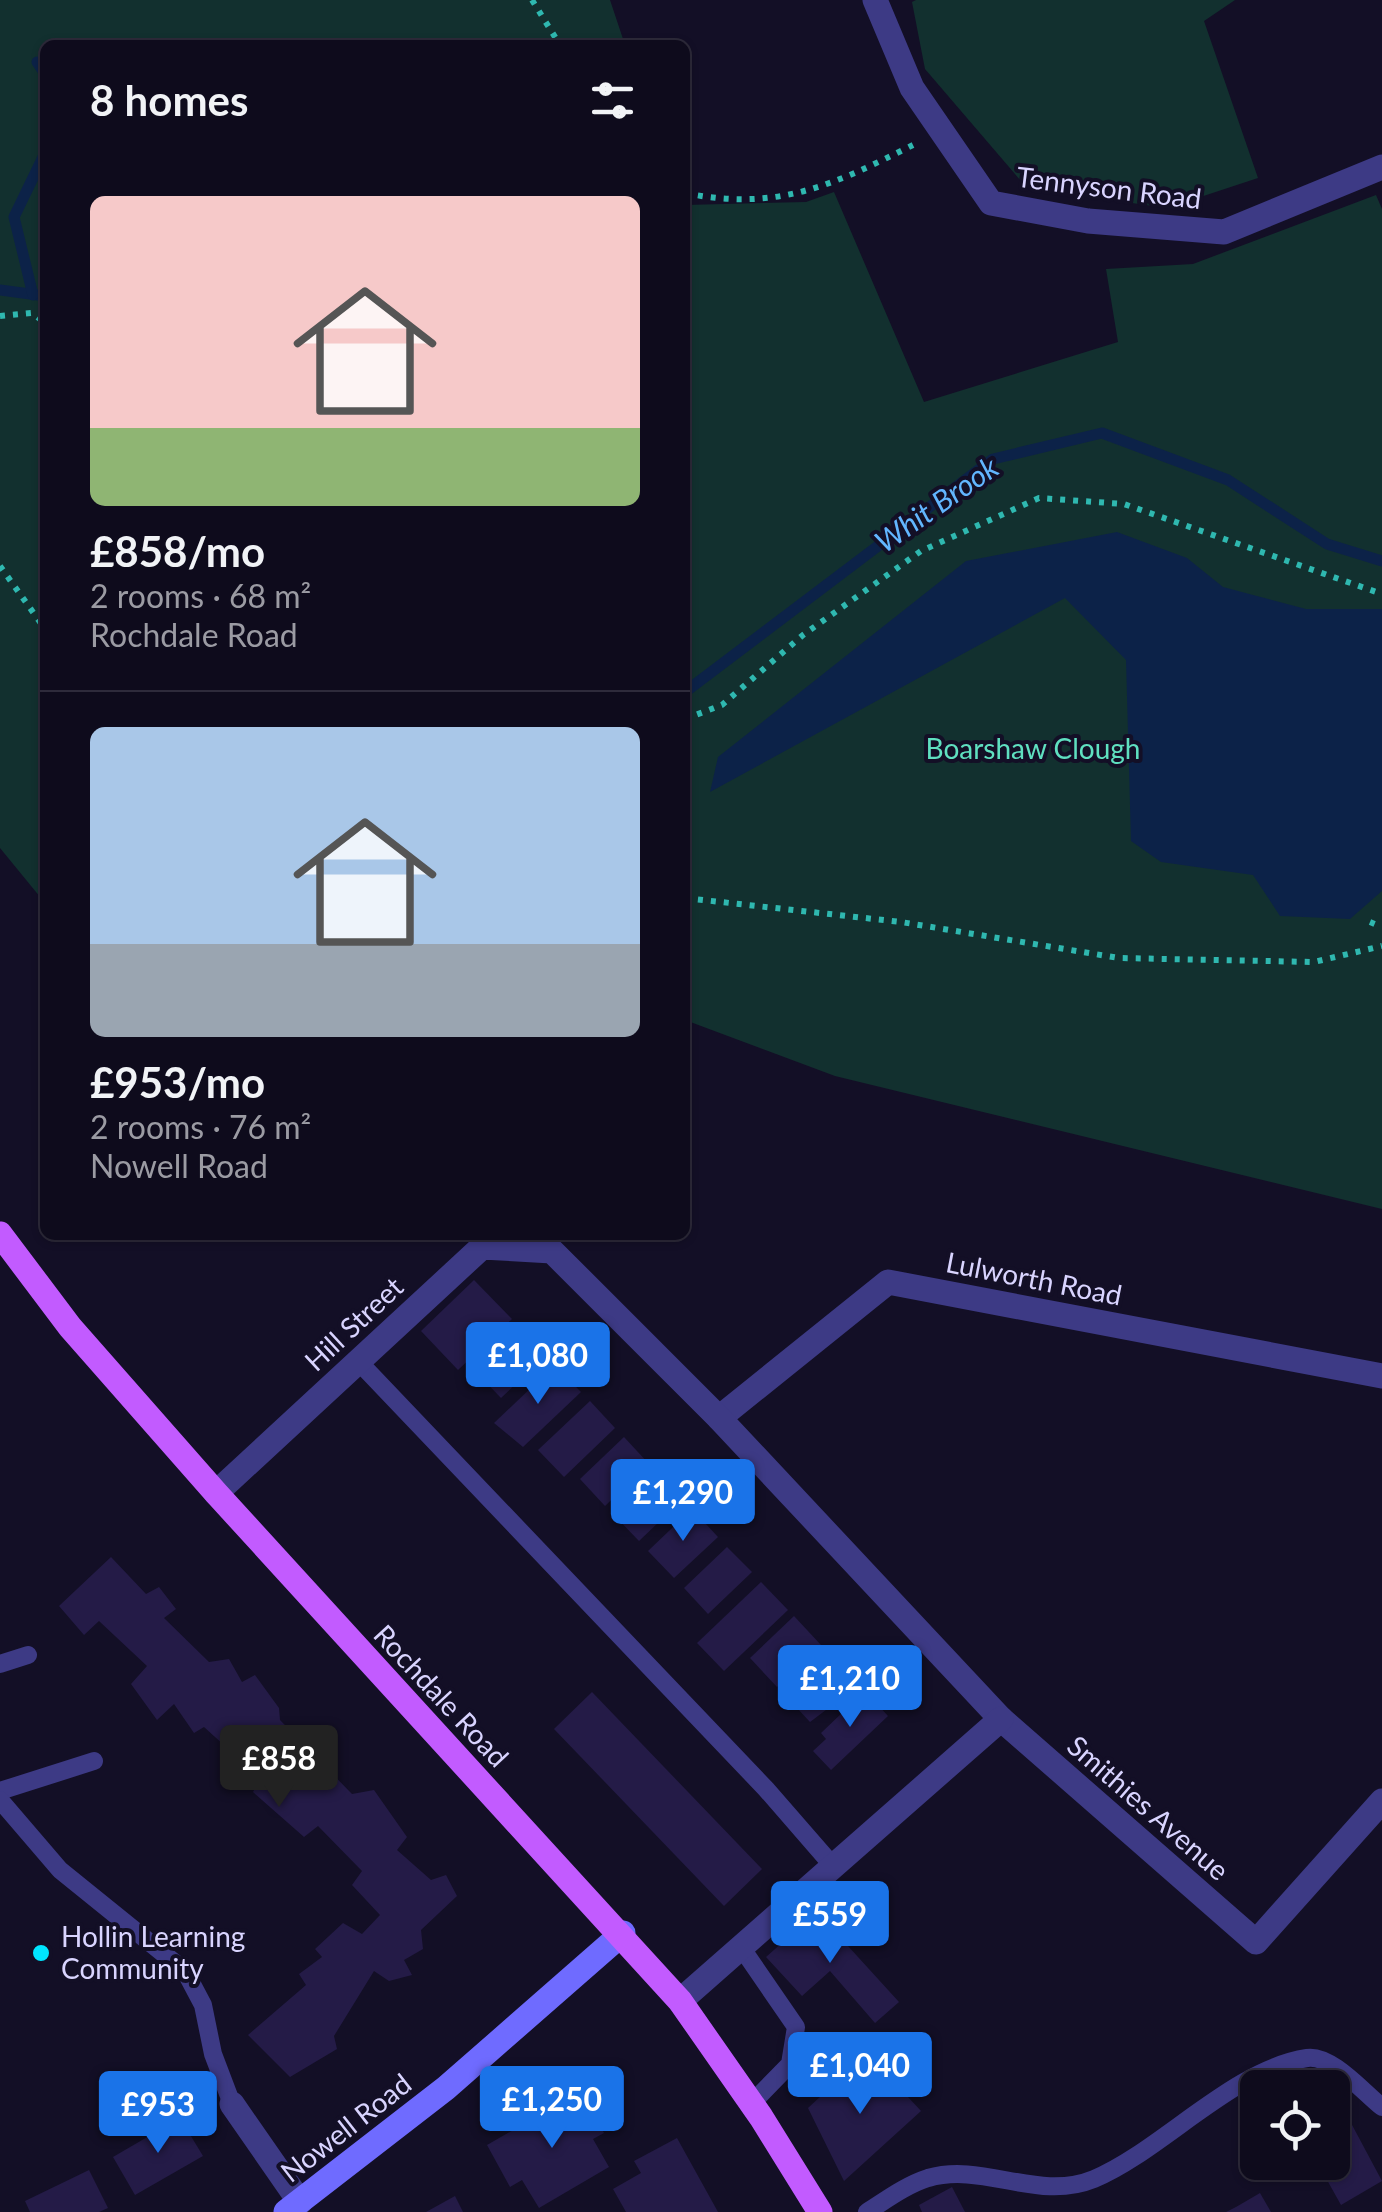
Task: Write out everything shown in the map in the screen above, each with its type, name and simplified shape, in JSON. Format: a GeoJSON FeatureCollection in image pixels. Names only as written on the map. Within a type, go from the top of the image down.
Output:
{"type":"FeatureCollection","features":[{"type":"Feature","properties":{"kind":"main road","name":"Rochdale Road"},"geometry":{"type":"LineString","coordinates":[[0,1234],[70,1327],[216,1493],[623,1934],[680,2001],[752,2103],[820,2212]]}},
{"type":"Feature","properties":{"kind":"street","name":"Tennyson Road"},"geometry":{"type":"LineString","coordinates":[[875,0],[912,88],[990,203],[1088,221],[1224,232],[1382,167]]}},
{"type":"Feature","properties":{"kind":"street","name":"Hill Street"},"geometry":{"type":"LineString","coordinates":[[216,1493],[482,1247],[552,1251]]}},
{"type":"Feature","properties":{"kind":"street","name":"Smithies Avenue"},"geometry":{"type":"LineString","coordinates":[[552,1251],[719,1418],[1000,1719],[1256,1942],[1382,1801]]}},
{"type":"Feature","properties":{"kind":"street","name":"Lulworth Road"},"geometry":{"type":"LineString","coordinates":[[719,1418],[888,1282],[1382,1376]]}},
{"type":"Feature","properties":{"kind":"street"},"geometry":{"type":"LineString","coordinates":[[680,2001],[1000,1719]]}},
{"type":"Feature","properties":{"kind":"street","name":"Nowell Road"},"geometry":{"type":"LineString","coordinates":[[293,2207],[446,2088],[623,1934]]}},
{"type":"Feature","properties":{"kind":"street"},"geometry":{"type":"LineString","coordinates":[[232,2104],[293,2207]]}},
{"type":"Feature","properties":{"kind":"lane"},"geometry":{"type":"LineString","coordinates":[[358,1360],[766,1789],[834,1866]]}},
{"type":"Feature","properties":{"kind":"lane"},"geometry":{"type":"LineString","coordinates":[[0,1664],[28,1655]]}},
{"type":"Feature","properties":{"kind":"lane"},"geometry":{"type":"LineString","coordinates":[[0,1790],[94,1760]]}},
{"type":"Feature","properties":{"kind":"lane"},"geometry":{"type":"LineString","coordinates":[[0,1800],[60,1870],[186,1970],[203,2005],[213,2054],[232,2104]]}},
{"type":"Feature","properties":{"kind":"lane"},"geometry":{"type":"LineString","coordinates":[[742,1948],[796,2027],[790,2064],[752,2103]]}},
{"type":"Feature","properties":{"kind":"lane"},"geometry":{"type":"LineString","coordinates":[[868,2212],[918,2182],[955,2174],[1058,2189],[1096,2178],[1246,2082],[1308,2057],[1323,2060],[1382,2108]]}},
{"type":"Feature","properties":{"kind":"path"},"geometry":{"type":"LineString","coordinates":[[532,0],[557,40]]}},
{"type":"Feature","properties":{"kind":"path"},"geometry":{"type":"LineString","coordinates":[[690,194],[759,201],[804,195],[941,132]]}},
{"type":"Feature","properties":{"kind":"path"},"geometry":{"type":"LineString","coordinates":[[0,316],[32,314],[40,320]]}},
{"type":"Feature","properties":{"kind":"path"},"geometry":{"type":"LineString","coordinates":[[690,717],[722,705],[803,635],[922,551],[1039,498],[1124,504],[1382,594]]}},
{"type":"Feature","properties":{"kind":"path"},"geometry":{"type":"LineString","coordinates":[[0,566],[40,622]]}},
{"type":"Feature","properties":{"kind":"path"},"geometry":{"type":"LineString","coordinates":[[690,899],[901,922],[1119,958],[1314,962],[1382,946]]}},
{"type":"Feature","properties":{"kind":"path"},"geometry":{"type":"LineString","coordinates":[[1370,922],[1382,927]]}},
{"type":"Feature","properties":{"kind":"green space"},"geometry":{"type":"Polygon","coordinates":[[[0,0],[610,0],[623,40],[40,40],[40,897],[0,848],[0,0]]]}},
{"type":"Feature","properties":{"kind":"green space"},"geometry":{"type":"Polygon","coordinates":[[[1235,0],[1204,21],[1258,178],[1167,208],[1027,188],[925,69],[912,2],[1235,0]]]}},
{"type":"Feature","properties":{"kind":"green space","name":"Boarshaw Clough"},"geometry":{"type":"Polygon","coordinates":[[[834,192],[924,402],[1118,342],[1106,269],[1193,264],[1376,195],[1382,209],[1382,1209],[835,1076],[690,1022],[690,205],[806,202],[834,192]]]}},
{"type":"Feature","properties":{"kind":"water"},"geometry":{"type":"Polygon","coordinates":[[[1117,532],[1187,558],[1223,587],[1306,609],[1382,609],[1382,891],[1350,919],[1280,916],[1253,875],[1161,862],[1131,841],[1126,660],[1065,598],[710,792],[718,757],[966,561],[1117,532]]]}},
{"type":"Feature","properties":{"kind":"building"},"geometry":{"type":"Polygon","coordinates":[[[474,1280],[512,1319],[458,1370],[421,1331],[474,1280]]]}},
{"type":"Feature","properties":{"kind":"building"},"geometry":{"type":"Polygon","coordinates":[[[522,1329],[546,1355],[501,1398],[476,1372],[522,1329]]]}},
{"type":"Feature","properties":{"kind":"building"},"geometry":{"type":"Polygon","coordinates":[[[555,1365],[581,1392],[523,1447],[494,1423],[555,1365]]]}},
{"type":"Feature","properties":{"kind":"building"},"geometry":{"type":"Polygon","coordinates":[[[590,1401],[615,1428],[564,1477],[538,1450],[590,1401]]]}},
{"type":"Feature","properties":{"kind":"building"},"geometry":{"type":"Polygon","coordinates":[[[624,1437],[649,1464],[605,1506],[580,1479],[624,1437]]]}},
{"type":"Feature","properties":{"kind":"building"},"geometry":{"type":"Polygon","coordinates":[[[658,1474],[683,1499],[639,1541],[614,1515],[658,1474]]]}},
{"type":"Feature","properties":{"kind":"building"},"geometry":{"type":"Polygon","coordinates":[[[692,1509],[718,1537],[674,1578],[648,1551],[692,1509]]]}},
{"type":"Feature","properties":{"kind":"building"},"geometry":{"type":"Polygon","coordinates":[[[727,1547],[752,1572],[708,1614],[684,1588],[727,1547]]]}},
{"type":"Feature","properties":{"kind":"building"},"geometry":{"type":"Polygon","coordinates":[[[111,1557],[146,1594],[159,1587],[176,1609],[164,1618],[209,1662],[229,1659],[242,1682],[255,1675],[279,1708],[280,1720],[352,1794],[374,1790],[407,1837],[397,1850],[431,1880],[446,1875],[457,1896],[421,1930],[423,1949],[404,1960],[412,1975],[389,1981],[374,1971],[334,2036],[337,2049],[290,2077],[248,2035],[306,1985],[299,1974],[322,1957],[315,1949],[343,1923],[362,1934],[380,1915],[352,1885],[362,1871],[318,1826],[304,1837],[253,1792],[260,1778],[204,1727],[194,1733],[174,1704],[157,1720],[131,1684],[147,1666],[99,1621],[84,1635],[59,1606],[111,1557]]]}},
{"type":"Feature","properties":{"kind":"building"},"geometry":{"type":"Polygon","coordinates":[[[761,1582],[788,1610],[724,1671],[697,1643],[761,1582]]]}},
{"type":"Feature","properties":{"kind":"building"},"geometry":{"type":"Polygon","coordinates":[[[794,1616],[821,1645],[777,1687],[750,1658],[794,1616]]]}},
{"type":"Feature","properties":{"kind":"building"},"geometry":{"type":"Polygon","coordinates":[[[829,1654],[859,1685],[810,1722],[785,1695],[829,1654]]]}},
{"type":"Feature","properties":{"kind":"building"},"geometry":{"type":"Polygon","coordinates":[[[865,1691],[888,1716],[831,1770],[813,1751],[826,1739],[821,1733],[865,1691]]]}},
{"type":"Feature","properties":{"kind":"building"},"geometry":{"type":"Polygon","coordinates":[[[592,1692],[762,1869],[724,1906],[554,1729],[592,1692]]]}},
{"type":"Feature","properties":{"kind":"building"},"geometry":{"type":"Polygon","coordinates":[[[817,1912],[899,2002],[875,2023],[830,1971],[802,1996],[766,1957],[817,1912]]]}},
{"type":"Feature","properties":{"kind":"building"},"geometry":{"type":"Polygon","coordinates":[[[861,2059],[888,2089],[895,2083],[921,2111],[844,2181],[808,2108],[861,2059]]]}},
{"type":"Feature","properties":{"kind":"building"},"geometry":{"type":"Polygon","coordinates":[[[581,2091],[604,2133],[593,2139],[609,2167],[539,2208],[522,2180],[510,2187],[487,2145],[581,2091]]]}},
{"type":"Feature","properties":{"kind":"building"},"geometry":{"type":"Polygon","coordinates":[[[180,2118],[203,2156],[135,2195],[113,2157],[180,2118]]]}},
{"type":"Feature","properties":{"kind":"building"},"geometry":{"type":"Polygon","coordinates":[[[1350,2124],[1382,2181],[1341,2205],[1327,2180],[1350,2180],[1350,2124]]]}},
{"type":"Feature","properties":{"kind":"building"},"geometry":{"type":"Polygon","coordinates":[[[677,2138],[718,2212],[626,2212],[613,2189],[641,2173],[634,2161],[677,2138]]]}},
{"type":"Feature","properties":{"kind":"building"},"geometry":{"type":"Polygon","coordinates":[[[89,2170],[108,2208],[99,2212],[30,2212],[25,2201],[89,2170]]]}},
{"type":"Feature","properties":{"kind":"building"},"geometry":{"type":"Polygon","coordinates":[[[952,2187],[965,2212],[922,2212],[919,2205],[952,2187]]]}},
{"type":"Feature","properties":{"kind":"building"},"geometry":{"type":"Polygon","coordinates":[[[1260,2193],[1271,2212],[1226,2212],[1236,2207],[1260,2193]]]}},
{"type":"Feature","properties":{"kind":"building"},"geometry":{"type":"Polygon","coordinates":[[[455,2196],[463,2212],[426,2212],[455,2196]]]}},
{"type":"Feature","properties":{"kind":"waterway","name":"Whit Brook"},"geometry":{"type":"LineString","coordinates":[[37,62],[40,66]]}},
{"type":"Feature","properties":{"kind":"waterway","name":"Whit Brook"},"geometry":{"type":"LineString","coordinates":[[33,295],[14,217],[40,163]]}},
{"type":"Feature","properties":{"kind":"waterway"},"geometry":{"type":"LineString","coordinates":[[0,290],[40,295]]}},
{"type":"Feature","properties":{"kind":"waterway","name":"Whit Brook"},"geometry":{"type":"LineString","coordinates":[[690,688],[993,459],[1102,433],[1228,480],[1327,544],[1382,561]]}},
{"type":"Feature","properties":{"kind":"place","name":"Hollin Learning Community"},"geometry":{"type":"Point","coordinates":[41,1953]}}]}
